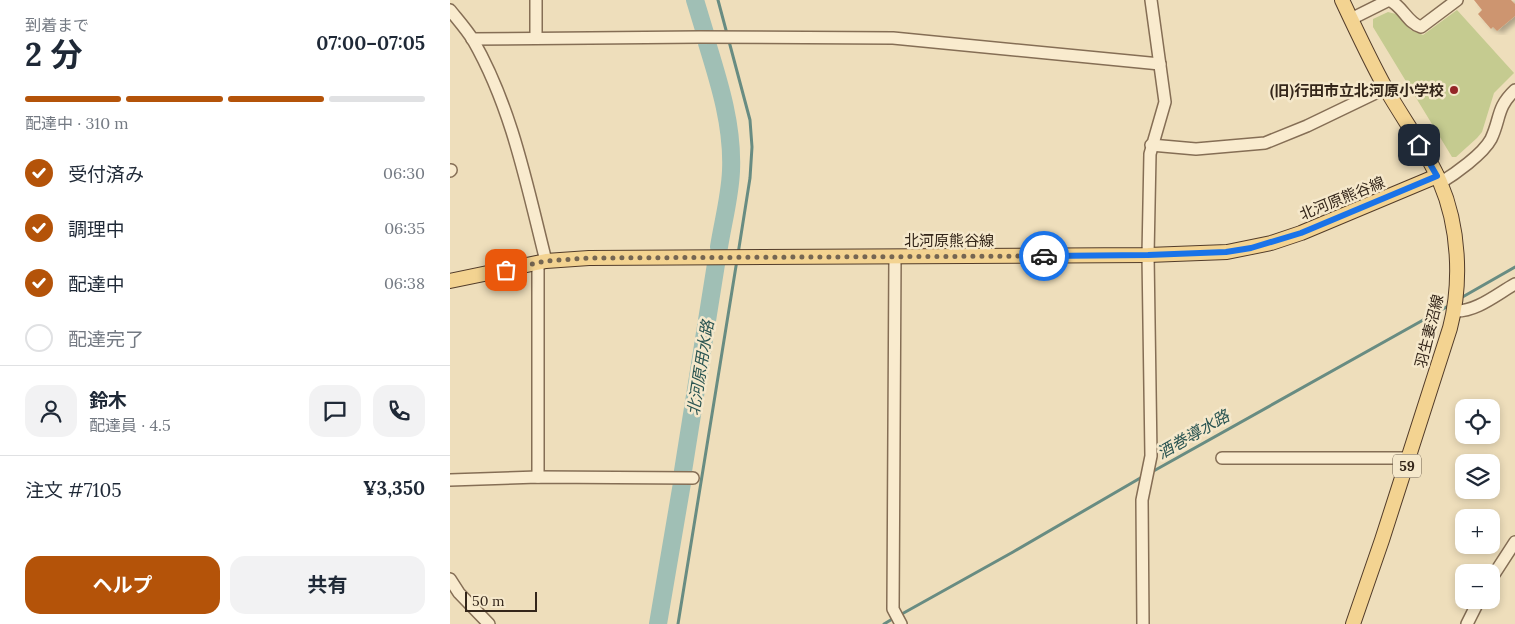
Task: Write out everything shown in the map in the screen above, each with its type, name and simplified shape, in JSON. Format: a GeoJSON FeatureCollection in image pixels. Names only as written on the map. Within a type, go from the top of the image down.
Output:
{"type":"FeatureCollection","features":[{"type":"Feature","properties":{"kind":"main road","name":"羽生妻沼線"},"geometry":{"type":"LineString","coordinates":[[1342,0],[1363,48],[1439,179],[1454,234],[1457,272],[1455,304],[1409,458],[1353,624]]}},
{"type":"Feature","properties":{"kind":"main road","name":"北河原熊谷線"},"geometry":{"type":"LineString","coordinates":[[450,281],[542,262],[589,258],[1148,255],[1226,252],[1271,243],[1301,233],[1439,179]]}},
{"type":"Feature","properties":{"kind":"street"},"geometry":{"type":"LineString","coordinates":[[536,0],[536,38]]}},
{"type":"Feature","properties":{"kind":"street"},"geometry":{"type":"LineString","coordinates":[[1143,624],[1142,500],[1150,456],[1148,255],[1150,154],[1164,102],[1151,0]]}},
{"type":"Feature","properties":{"kind":"street"},"geometry":{"type":"LineString","coordinates":[[1351,19],[1389,0],[1397,3],[1414,25],[1421,27],[1457,0]]}},
{"type":"Feature","properties":{"kind":"street"},"geometry":{"type":"LineString","coordinates":[[450,10],[472,39],[489,72],[516,142],[542,262],[538,477]]}},
{"type":"Feature","properties":{"kind":"street"},"geometry":{"type":"LineString","coordinates":[[472,39],[893,38],[1160,64]]}},
{"type":"Feature","properties":{"kind":"street"},"geometry":{"type":"LineString","coordinates":[[1151,145],[1196,149],[1265,143],[1307,126],[1386,88]]}},
{"type":"Feature","properties":{"kind":"street"},"geometry":{"type":"LineString","coordinates":[[1439,179],[1475,156],[1490,141],[1501,106],[1515,90]]}},
{"type":"Feature","properties":{"kind":"street"},"geometry":{"type":"LineString","coordinates":[[895,256],[893,609],[901,624]]}},
{"type":"Feature","properties":{"kind":"street"},"geometry":{"type":"LineString","coordinates":[[1455,304],[1462,311],[1474,307],[1515,284]]}},
{"type":"Feature","properties":{"kind":"street"},"geometry":{"type":"LineString","coordinates":[[1222,458],[1409,458]]}},
{"type":"Feature","properties":{"kind":"street"},"geometry":{"type":"LineString","coordinates":[[450,480],[538,477],[694,478]]}},
{"type":"Feature","properties":{"kind":"street"},"geometry":{"type":"LineString","coordinates":[[1500,565],[1515,542]]}},
{"type":"Feature","properties":{"kind":"street"},"geometry":{"type":"LineString","coordinates":[[450,579],[459,593],[490,624]]}},
{"type":"Feature","properties":{"kind":"street"},"geometry":{"type":"LineString","coordinates":[[1467,624],[1474,609]]}},
{"type":"Feature","properties":{"kind":"green space","name":"(旧)行田市立北河原小学校"},"geometry":{"type":"Polygon","coordinates":[[[1457,10],[1514,73],[1494,93],[1482,132],[1456,157],[1452,157],[1373,27],[1373,19],[1388,12],[1396,14],[1411,30],[1423,35],[1457,10]]]}},
{"type":"Feature","properties":{"kind":"building"},"geometry":{"type":"Polygon","coordinates":[[[1474,0],[1511,0],[1515,4],[1515,16],[1497,31],[1493,27],[1491,29],[1478,14],[1482,10],[1474,0]]]}},
{"type":"Feature","properties":{"kind":"waterway","name":"北河原用水路"},"geometry":{"type":"LineString","coordinates":[[695,0],[705,33]]}},
{"type":"Feature","properties":{"kind":"waterway"},"geometry":{"type":"LineString","coordinates":[[718,0],[750,120],[752,147],[750,178],[738,254]]}},
{"type":"Feature","properties":{"kind":"waterway","name":"北河原用水路"},"geometry":{"type":"LineString","coordinates":[[707,43],[725,106],[730,138],[731,171],[719,247]]}},
{"type":"Feature","properties":{"kind":"waterway"},"geometry":{"type":"LineString","coordinates":[[678,624],[737,260]]}},
{"type":"Feature","properties":{"kind":"waterway","name":"北河原用水路"},"geometry":{"type":"LineString","coordinates":[[683,471],[716,264]]}},
{"type":"Feature","properties":{"kind":"waterway","name":"酒巻導水路"},"geometry":{"type":"LineString","coordinates":[[1459,299],[1515,267]]}},
{"type":"Feature","properties":{"kind":"waterway","name":"酒巻導水路"},"geometry":{"type":"LineString","coordinates":[[1150,473],[1450,305]]}},
{"type":"Feature","properties":{"kind":"waterway","name":"酒巻導水路"},"geometry":{"type":"LineString","coordinates":[[900,615],[1142,477]]}},
{"type":"Feature","properties":{"kind":"waterway","name":"北河原用水路"},"geometry":{"type":"LineString","coordinates":[[658,624],[682,483]]}},
{"type":"Feature","properties":{"kind":"waterway","name":"酒巻導水路"},"geometry":{"type":"LineString","coordinates":[[884,624],[894,618]]}},
{"type":"Feature","properties":{"kind":"way so far"},"geometry":{"type":"LineString","coordinates":[[506,270],[546,261],[589,258],[1044,256]]}},
{"type":"Feature","properties":{"kind":"place","name":"(旧)行田市立北河原小学校"},"geometry":{"type":"Point","coordinates":[1454,90]}},
{"type":"Feature","properties":{"kind":"route"},"geometry":{"type":"LineString","coordinates":[[1044,256],[1226,252],[1271,243],[1301,233],[1437,176],[1419,145]]}}]}
